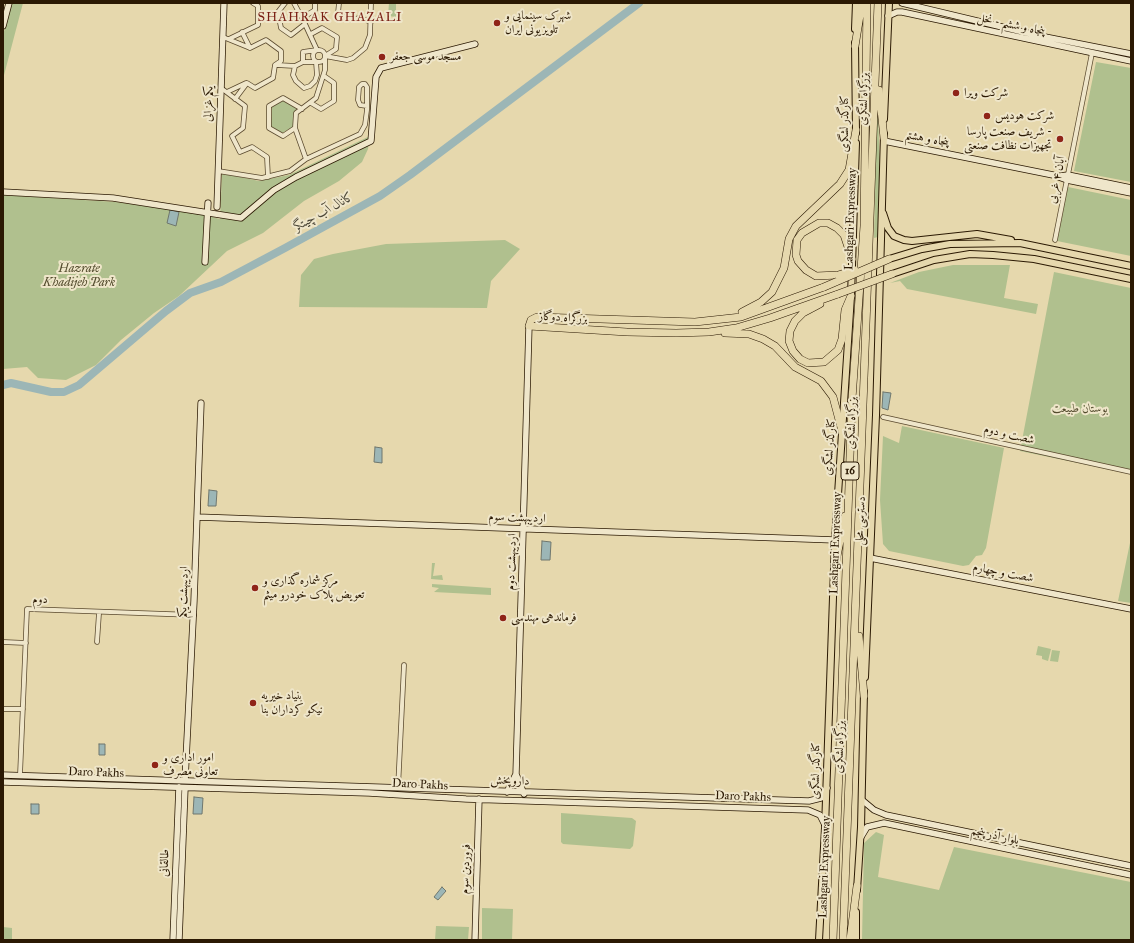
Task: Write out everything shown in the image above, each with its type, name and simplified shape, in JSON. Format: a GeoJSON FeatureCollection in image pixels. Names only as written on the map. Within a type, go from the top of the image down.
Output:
{"type":"FeatureCollection","features":[{"type":"Feature","properties":{"kind":"highway"},"geometry":{"type":"LineString","coordinates":[[855,46],[862,3]]}},
{"type":"Feature","properties":{"kind":"highway","name":"Lashgari Expressway"},"geometry":{"type":"LineString","coordinates":[[833,940],[853,391],[864,226],[867,3]]}},
{"type":"Feature","properties":{"kind":"highway","name":"بزرگراه لشگری"},"geometry":{"type":"LineString","coordinates":[[843,940],[878,3]]}},
{"type":"Feature","properties":{"kind":"highway"},"geometry":{"type":"LineString","coordinates":[[876,62],[884,140]]}},
{"type":"Feature","properties":{"kind":"highway"},"geometry":{"type":"LineString","coordinates":[[719,320],[750,309],[762,302],[772,292],[784,268],[789,239],[796,226],[840,184],[849,170],[856,130]]}},
{"type":"Feature","properties":{"kind":"highway"},"geometry":{"type":"LineString","coordinates":[[852,259],[844,235],[832,225],[819,223],[802,233],[798,240],[796,256],[798,261],[806,270],[816,276],[838,275],[873,266]]}},
{"type":"Feature","properties":{"kind":"highway","name":"بزرگراه دوگاز"},"geometry":{"type":"LineString","coordinates":[[889,259],[824,287],[740,317],[695,322],[537,317],[531,320],[529,326],[627,332],[709,332],[736,328],[770,318],[892,274]]}},
{"type":"Feature","properties":{"kind":"highway"},"geometry":{"type":"LineString","coordinates":[[838,294],[803,314],[795,321],[790,331],[789,341],[793,351],[800,359],[808,363],[824,362],[838,350],[842,339],[846,310],[851,296]]}},
{"type":"Feature","properties":{"kind":"highway"},"geometry":{"type":"LineString","coordinates":[[709,332],[749,334],[763,339],[775,346],[795,367],[821,381],[834,397],[842,431]]}},
{"type":"Feature","properties":{"kind":"highway"},"geometry":{"type":"LineString","coordinates":[[836,566],[849,487]]}},
{"type":"Feature","properties":{"kind":"highway"},"geometry":{"type":"LineString","coordinates":[[856,601],[864,696]]}},
{"type":"Feature","properties":{"kind":"highway"},"geometry":{"type":"LineString","coordinates":[[850,940],[857,886]]}},
{"type":"Feature","properties":{"kind":"main road","name":"کنارگذر لشگری"},"geometry":{"type":"LineString","coordinates":[[819,940],[836,566],[835,540],[851,296],[856,130],[856,3]]}},
{"type":"Feature","properties":{"kind":"main road"},"geometry":{"type":"LineString","coordinates":[[889,3],[881,204],[888,228],[894,236],[912,241],[977,234],[998,236],[1131,266]]}},
{"type":"Feature","properties":{"kind":"main road","name":"دسترسی محلی"},"geometry":{"type":"LineString","coordinates":[[864,696],[870,558],[881,204]]}},
{"type":"Feature","properties":{"kind":"main road"},"geometry":{"type":"LineString","coordinates":[[889,259],[922,249],[950,244],[1020,242]]}},
{"type":"Feature","properties":{"kind":"main road"},"geometry":{"type":"LineString","coordinates":[[892,274],[934,260],[970,254],[1034,259],[1131,279]]}},
{"type":"Feature","properties":{"kind":"main road"},"geometry":{"type":"LineString","coordinates":[[856,940],[857,886],[862,800],[864,696]]}},
{"type":"Feature","properties":{"kind":"street"},"geometry":{"type":"LineString","coordinates":[[3,26],[9,3]]}},
{"type":"Feature","properties":{"kind":"street","name":"یکم غزالی"},"geometry":{"type":"LineString","coordinates":[[217,207],[221,88],[226,38],[224,3]]}},
{"type":"Feature","properties":{"kind":"street"},"geometry":{"type":"LineString","coordinates":[[226,38],[258,25],[258,6],[253,3]]}},
{"type":"Feature","properties":{"kind":"street"},"geometry":{"type":"LineString","coordinates":[[285,3],[278,12],[281,28],[291,34],[305,24]]}},
{"type":"Feature","properties":{"kind":"street"},"geometry":{"type":"LineString","coordinates":[[294,3],[311,34],[317,50]]}},
{"type":"Feature","properties":{"kind":"street"},"geometry":{"type":"LineString","coordinates":[[302,18],[315,10],[315,3]]}},
{"type":"Feature","properties":{"kind":"street"},"geometry":{"type":"LineString","coordinates":[[338,3],[338,13],[350,20],[360,18],[371,22]]}},
{"type":"Feature","properties":{"kind":"street"},"geometry":{"type":"LineString","coordinates":[[325,56],[347,60],[357,56],[365,48],[368,42],[372,3]]}},
{"type":"Feature","properties":{"kind":"street","name":"پنجاه و ششم - نخل"},"geometry":{"type":"LineString","coordinates":[[902,3],[1040,36],[1131,54]]}},
{"type":"Feature","properties":{"kind":"street","name":"پنجاه و ششم - نخل"},"geometry":{"type":"LineString","coordinates":[[888,16],[897,12],[902,12],[1041,43],[1131,61]]}},
{"type":"Feature","properties":{"kind":"street"},"geometry":{"type":"LineString","coordinates":[[274,64],[295,66],[303,62],[322,62],[325,56],[336,49],[337,37],[322,28],[311,34]]}},
{"type":"Feature","properties":{"kind":"street"},"geometry":{"type":"LineString","coordinates":[[242,32],[250,48]]}},
{"type":"Feature","properties":{"kind":"street"},"geometry":{"type":"LineString","coordinates":[[1040,36],[1041,43]]}},
{"type":"Feature","properties":{"kind":"street"},"geometry":{"type":"LineString","coordinates":[[226,38],[250,48],[266,40],[281,51],[281,61],[274,64]]}},
{"type":"Feature","properties":{"kind":"street"},"geometry":{"type":"LineString","coordinates":[[3,192],[113,198],[241,218],[274,190],[296,177],[371,141],[376,77],[381,68],[475,44]]}},
{"type":"Feature","properties":{"kind":"street"},"geometry":{"type":"LineString","coordinates":[[317,50],[312,55],[313,59],[325,70]]}},
{"type":"Feature","properties":{"kind":"street"},"geometry":{"type":"LineString","coordinates":[[303,62],[303,52],[317,50],[322,51],[325,56],[324,76],[316,98],[296,113],[295,128],[306,159]]}},
{"type":"Feature","properties":{"kind":"street","name":"آبان ۴ غربی"},"geometry":{"type":"LineString","coordinates":[[1055,240],[1092,53]]}},
{"type":"Feature","properties":{"kind":"street"},"geometry":{"type":"LineString","coordinates":[[295,66],[293,75],[296,82],[304,88],[310,86],[316,81],[316,62]]}},
{"type":"Feature","properties":{"kind":"street"},"geometry":{"type":"LineString","coordinates":[[247,83],[255,88],[273,78],[274,64]]}},
{"type":"Feature","properties":{"kind":"street"},"geometry":{"type":"LineString","coordinates":[[311,103],[321,109],[334,101],[334,83],[324,76]]}},
{"type":"Feature","properties":{"kind":"street"},"geometry":{"type":"LineString","coordinates":[[227,92],[247,83]]}},
{"type":"Feature","properties":{"kind":"street"},"geometry":{"type":"LineString","coordinates":[[235,98],[247,83]]}},
{"type":"Feature","properties":{"kind":"street"},"geometry":{"type":"LineString","coordinates":[[218,171],[255,178],[268,177],[290,171],[306,159],[360,134],[365,125],[367,106],[367,87],[365,84],[362,84],[359,87],[358,100],[360,105],[367,106]]}},
{"type":"Feature","properties":{"kind":"street"},"geometry":{"type":"LineString","coordinates":[[221,88],[245,106],[243,128],[232,136],[240,152],[252,147],[267,157],[268,177]]}},
{"type":"Feature","properties":{"kind":"street"},"geometry":{"type":"LineString","coordinates":[[295,128],[283,136],[269,128],[269,106],[283,98],[302,109]]}},
{"type":"Feature","properties":{"kind":"street","name":"پنجاه و هشتم"},"geometry":{"type":"LineString","coordinates":[[884,140],[1060,176],[1131,194]]}},
{"type":"Feature","properties":{"kind":"street","name":"پنجاه و هشتم"},"geometry":{"type":"LineString","coordinates":[[1068,178],[1131,188]]}},
{"type":"Feature","properties":{"kind":"street"},"geometry":{"type":"LineString","coordinates":[[205,262],[208,203]]}},
{"type":"Feature","properties":{"kind":"street"},"geometry":{"type":"LineString","coordinates":[[1110,262],[1131,262]]}},
{"type":"Feature","properties":{"kind":"street","name":"اردیبهشت دوم"},"geometry":{"type":"LineString","coordinates":[[507,792],[516,774],[529,326]]}},
{"type":"Feature","properties":{"kind":"street","name":"اردیبهشت یکم"},"geometry":{"type":"LineString","coordinates":[[185,780],[194,615],[201,403]]}},
{"type":"Feature","properties":{"kind":"street","name":"شصت و دوم"},"geometry":{"type":"LineString","coordinates":[[883,416],[1131,472]]}},
{"type":"Feature","properties":{"kind":"street","name":"اردیبهشت سوم"},"geometry":{"type":"LineString","coordinates":[[197,517],[835,540]]}},
{"type":"Feature","properties":{"kind":"street","name":"شصت و چهارم"},"geometry":{"type":"LineString","coordinates":[[870,558],[1131,609]]}},
{"type":"Feature","properties":{"kind":"street","name":"دوم"},"geometry":{"type":"LineString","coordinates":[[20,775],[27,609],[99,613],[194,615]]}},
{"type":"Feature","properties":{"kind":"street"},"geometry":{"type":"LineString","coordinates":[[97,642],[99,613]]}},
{"type":"Feature","properties":{"kind":"street"},"geometry":{"type":"LineString","coordinates":[[3,642],[26,643]]}},
{"type":"Feature","properties":{"kind":"street"},"geometry":{"type":"LineString","coordinates":[[398,788],[404,665]]}},
{"type":"Feature","properties":{"kind":"street"},"geometry":{"type":"LineString","coordinates":[[3,709],[23,710]]}},
{"type":"Feature","properties":{"kind":"street","name":"اردیبهشت دوم"},"geometry":{"type":"LineString","coordinates":[[516,774],[524,792]]}},
{"type":"Feature","properties":{"kind":"street"},"geometry":{"type":"LineString","coordinates":[[3,782],[7,779],[4,775]]}},
{"type":"Feature","properties":{"kind":"street","name":"داروپخش"},"geometry":{"type":"LineString","coordinates":[[4,775],[809,801]]}},
{"type":"Feature","properties":{"kind":"street"},"geometry":{"type":"LineString","coordinates":[[61,776],[61,783]]}},
{"type":"Feature","properties":{"kind":"street","name":"Daro Pakhs"},"geometry":{"type":"LineString","coordinates":[[3,782],[182,787],[523,801],[808,810]]}},
{"type":"Feature","properties":{"kind":"street"},"geometry":{"type":"LineString","coordinates":[[179,940],[182,787]]}},
{"type":"Feature","properties":{"kind":"street","name":"طالقانی"},"geometry":{"type":"LineString","coordinates":[[173,940],[182,787]]}},
{"type":"Feature","properties":{"kind":"street"},"geometry":{"type":"LineString","coordinates":[[825,828],[820,815],[808,810],[811,805],[809,801],[821,798],[827,788]]}},
{"type":"Feature","properties":{"kind":"street"},"geometry":{"type":"LineString","coordinates":[[523,801],[524,792]]}},
{"type":"Feature","properties":{"kind":"street","name":"فروردین سوم"},"geometry":{"type":"LineString","coordinates":[[475,940],[479,799]]}},
{"type":"Feature","properties":{"kind":"street","name":"بلوار آذر پنجم"},"geometry":{"type":"LineString","coordinates":[[862,800],[874,810],[886,814],[1131,866]]}},
{"type":"Feature","properties":{"kind":"street","name":"بلوار آذر پنجم"},"geometry":{"type":"LineString","coordinates":[[860,837],[867,827],[884,823],[1131,875]]}},
{"type":"Feature","properties":{"kind":"green space"},"geometry":{"type":"Polygon","coordinates":[[[12,3],[23,3],[3,79],[3,35],[12,3]]]}},
{"type":"Feature","properties":{"kind":"green space"},"geometry":{"type":"Polygon","coordinates":[[[389,3],[396,3],[396,17],[388,16],[389,3]]]}},
{"type":"Feature","properties":{"kind":"green space"},"geometry":{"type":"Polygon","coordinates":[[[1096,62],[1131,68],[1131,182],[1074,171],[1096,62]]]}},
{"type":"Feature","properties":{"kind":"green space"},"geometry":{"type":"Polygon","coordinates":[[[877,88],[880,169],[878,237],[874,238],[877,88]]]}},
{"type":"Feature","properties":{"kind":"green space"},"geometry":{"type":"Polygon","coordinates":[[[284,100],[297,109],[294,113],[293,127],[282,133],[271,126],[272,107],[284,100]]]}},
{"type":"Feature","properties":{"kind":"green space","name":"Hazrate Khadijeh Park"},"geometry":{"type":"Polygon","coordinates":[[[370,136],[368,149],[362,162],[339,181],[304,201],[263,233],[227,251],[179,296],[154,313],[121,340],[96,365],[66,380],[38,378],[27,367],[3,369],[3,195],[116,202],[201,214],[220,219],[222,173],[259,181],[289,175],[370,136]]]}},
{"type":"Feature","properties":{"kind":"green space"},"geometry":{"type":"Polygon","coordinates":[[[1068,187],[1131,200],[1131,256],[1057,241],[1068,187]]]}},
{"type":"Feature","properties":{"kind":"green space"},"geometry":{"type":"Polygon","coordinates":[[[505,240],[520,249],[491,281],[487,308],[299,307],[301,275],[314,259],[386,244],[505,240]]]}},
{"type":"Feature","properties":{"kind":"green space"},"geometry":{"type":"Polygon","coordinates":[[[953,265],[1010,265],[1004,298],[1038,304],[1036,314],[907,289],[900,281],[890,283],[919,272],[953,265]]]}},
{"type":"Feature","properties":{"kind":"green space","name":"بوستان طبیعت"},"geometry":{"type":"Polygon","coordinates":[[[1054,272],[1131,288],[1131,474],[1020,451],[1054,272]]]}},
{"type":"Feature","properties":{"kind":"green space"},"geometry":{"type":"Polygon","coordinates":[[[902,426],[1004,448],[986,548],[982,555],[976,556],[969,565],[963,566],[889,551],[883,544],[880,500],[883,436],[899,443],[902,426]]]}},
{"type":"Feature","properties":{"kind":"green space"},"geometry":{"type":"Polygon","coordinates":[[[1131,538],[1131,603],[1118,601],[1131,538]]]}},
{"type":"Feature","properties":{"kind":"green space"},"geometry":{"type":"Polygon","coordinates":[[[432,563],[435,563],[433,576],[442,575],[443,580],[431,579],[432,563]]]}},
{"type":"Feature","properties":{"kind":"green space"},"geometry":{"type":"Polygon","coordinates":[[[432,584],[491,588],[491,595],[434,592],[439,588],[432,587],[432,584]]]}},
{"type":"Feature","properties":{"kind":"green space"},"geometry":{"type":"Polygon","coordinates":[[[1038,646],[1051,649],[1048,661],[1042,659],[1042,656],[1036,655],[1038,646]]]}},
{"type":"Feature","properties":{"kind":"green space"},"geometry":{"type":"Polygon","coordinates":[[[1052,650],[1060,651],[1058,662],[1050,661],[1052,650]]]}},
{"type":"Feature","properties":{"kind":"green space"},"geometry":{"type":"Polygon","coordinates":[[[561,813],[632,818],[636,821],[633,846],[630,849],[563,844],[561,842],[561,813]]]}},
{"type":"Feature","properties":{"kind":"green space"},"geometry":{"type":"Polygon","coordinates":[[[876,832],[884,835],[878,877],[939,890],[954,847],[1131,882],[1131,940],[862,940],[864,843],[876,832]]]}},
{"type":"Feature","properties":{"kind":"green space"},"geometry":{"type":"Polygon","coordinates":[[[482,908],[513,909],[512,940],[482,940],[482,908]]]}},
{"type":"Feature","properties":{"kind":"green space"},"geometry":{"type":"Polygon","coordinates":[[[436,926],[469,927],[468,940],[435,940],[436,926]]]}},
{"type":"Feature","properties":{"kind":"green space"},"geometry":{"type":"Polygon","coordinates":[[[3,927],[12,928],[12,940],[3,940],[3,927]]]}},
{"type":"Feature","properties":{"kind":"water"},"geometry":{"type":"Polygon","coordinates":[[[170,210],[179,212],[176,226],[167,223],[170,210]]]}},
{"type":"Feature","properties":{"kind":"water"},"geometry":{"type":"Polygon","coordinates":[[[883,392],[891,393],[888,410],[882,408],[883,392]]]}},
{"type":"Feature","properties":{"kind":"water"},"geometry":{"type":"Polygon","coordinates":[[[375,447],[382,448],[382,463],[374,462],[375,447]]]}},
{"type":"Feature","properties":{"kind":"water"},"geometry":{"type":"Polygon","coordinates":[[[209,490],[217,491],[216,506],[208,506],[209,490]]]}},
{"type":"Feature","properties":{"kind":"water"},"geometry":{"type":"Polygon","coordinates":[[[542,541],[551,542],[550,560],[541,560],[542,541]]]}},
{"type":"Feature","properties":{"kind":"water"},"geometry":{"type":"Polygon","coordinates":[[[99,744],[105,744],[105,755],[99,755],[99,744]]]}},
{"type":"Feature","properties":{"kind":"water"},"geometry":{"type":"Polygon","coordinates":[[[194,797],[203,798],[202,814],[193,814],[194,797]]]}},
{"type":"Feature","properties":{"kind":"water"},"geometry":{"type":"Polygon","coordinates":[[[31,804],[39,804],[39,814],[31,814],[31,804]]]}},
{"type":"Feature","properties":{"kind":"water"},"geometry":{"type":"Polygon","coordinates":[[[442,887],[446,891],[438,900],[434,897],[442,887]]]}},
{"type":"Feature","properties":{"kind":"waterway","name":"کانال آب چیتگر"},"geometry":{"type":"LineString","coordinates":[[3,385],[11,383],[51,392],[64,392],[79,385],[166,311],[190,293],[221,282],[380,196],[639,3]]}},
{"type":"Feature","properties":{"kind":"place","name":"شهرک سینمایی و تلویزیونی ایران"},"geometry":{"type":"Point","coordinates":[497,23]}},
{"type":"Feature","properties":{"kind":"place","name":"مسجد موسی جعفر"},"geometry":{"type":"Point","coordinates":[382,57]}},
{"type":"Feature","properties":{"kind":"place","name":"شرکت ویرا"},"geometry":{"type":"Point","coordinates":[956,93]}},
{"type":"Feature","properties":{"kind":"place","name":"شرکت هودیس"},"geometry":{"type":"Point","coordinates":[987,116]}},
{"type":"Feature","properties":{"kind":"place","name":"شریف صنعت پارسا - تجهیزات نظافت صنعتی"},"geometry":{"type":"Point","coordinates":[1060,139]}},
{"type":"Feature","properties":{"kind":"place","name":"مرکز شماره‌گذاری و تعویض پلاک خودرو میثم"},"geometry":{"type":"Point","coordinates":[255,588]}},
{"type":"Feature","properties":{"kind":"place","name":"فرماندهی مهندسی"},"geometry":{"type":"Point","coordinates":[503,618]}},
{"type":"Feature","properties":{"kind":"place","name":"بنیاد خیریه نیکو کرداران بنا"},"geometry":{"type":"Point","coordinates":[253,703]}},
{"type":"Feature","properties":{"kind":"place","name":"امور اداری و تعاونی مصرف"},"geometry":{"type":"Point","coordinates":[155,765]}},
{"type":"Feature","properties":{"kind":"district","name":"SHAHRAK GHAZALI"},"geometry":{"type":"Point","coordinates":[330,18]}}]}
